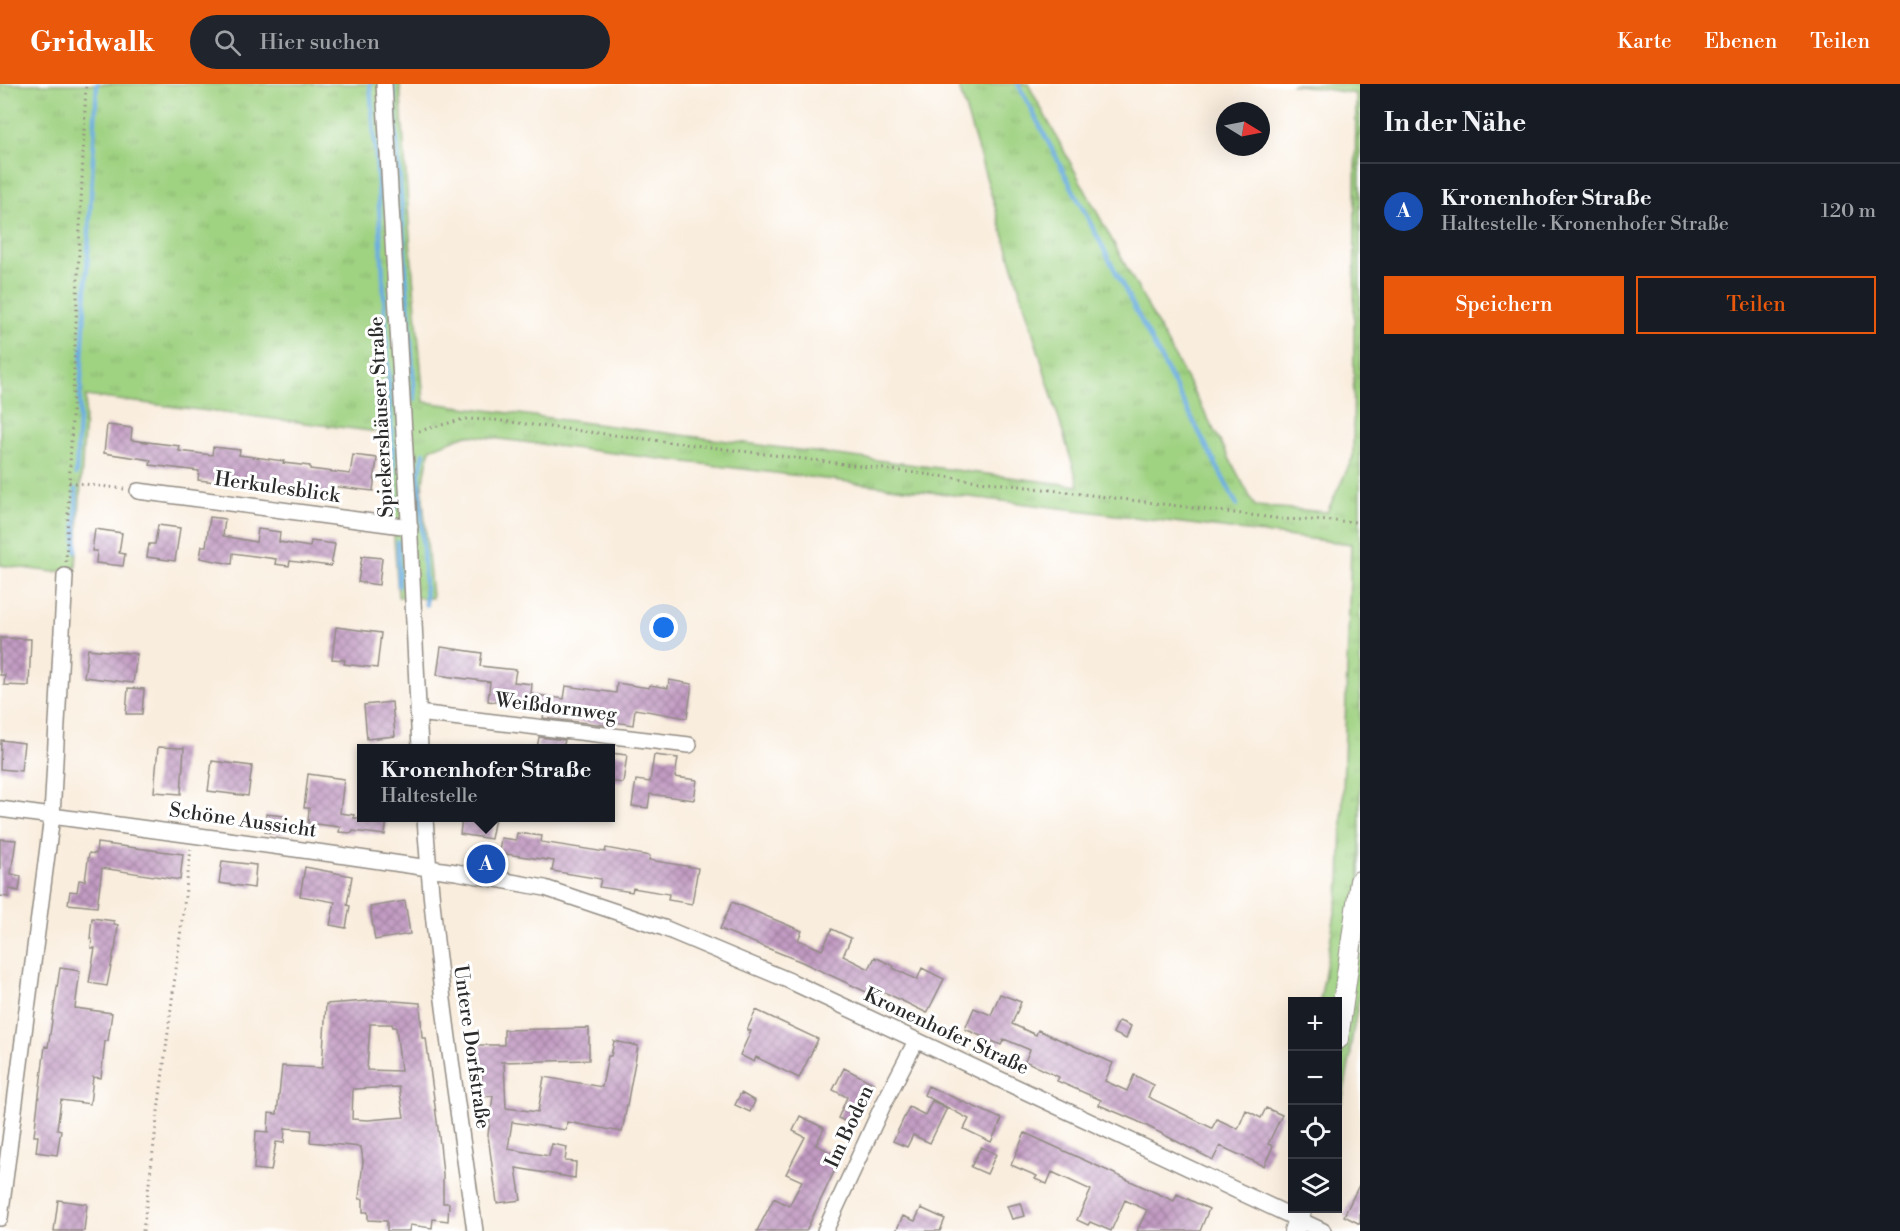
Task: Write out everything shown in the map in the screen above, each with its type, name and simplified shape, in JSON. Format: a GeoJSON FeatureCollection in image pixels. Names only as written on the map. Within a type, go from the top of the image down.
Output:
{"type":"FeatureCollection","features":[{"type":"Feature","properties":{"kind":"street","name":"Spiekershäuser Straße"},"geometry":{"type":"LineString","coordinates":[[384,84],[410,527],[420,744]]}},
{"type":"Feature","properties":{"kind":"street","name":"Herkulesblick"},"geometry":{"type":"LineString","coordinates":[[138,491],[410,527]]}},
{"type":"Feature","properties":{"kind":"street"},"geometry":{"type":"LineString","coordinates":[[0,1218],[7,1113],[52,816],[65,576]]}},
{"type":"Feature","properties":{"kind":"street","name":"Weißdornweg"},"geometry":{"type":"LineString","coordinates":[[418,713],[690,745]]}},
{"type":"Feature","properties":{"kind":"street","name":"Schöne Aussicht"},"geometry":{"type":"LineString","coordinates":[[0,809],[428,868]]}},
{"type":"Feature","properties":{"kind":"street"},"geometry":{"type":"LineString","coordinates":[[425,822],[428,868]]}},
{"type":"Feature","properties":{"kind":"street","name":"Kronenhofer Straße"},"geometry":{"type":"LineString","coordinates":[[428,868],[545,888],[664,928],[790,981],[1323,1231]]}},
{"type":"Feature","properties":{"kind":"street","name":"Untere Dorfstraße"},"geometry":{"type":"LineString","coordinates":[[428,868],[475,1231]]}},
{"type":"Feature","properties":{"kind":"street"},"geometry":{"type":"LineString","coordinates":[[1342,1009],[1360,880]]}},
{"type":"Feature","properties":{"kind":"street","name":"Im Boden"},"geometry":{"type":"LineString","coordinates":[[825,1231],[882,1107],[916,1041]]}},
{"type":"Feature","properties":{"kind":"path"},"geometry":{"type":"LineString","coordinates":[[65,576],[86,84]]}},
{"type":"Feature","properties":{"kind":"path"},"geometry":{"type":"LineString","coordinates":[[404,435],[465,419],[494,420],[1282,519],[1360,522]]}},
{"type":"Feature","properties":{"kind":"path"},"geometry":{"type":"LineString","coordinates":[[69,482],[138,491]]}},
{"type":"Feature","properties":{"kind":"path"},"geometry":{"type":"LineString","coordinates":[[143,1231],[192,835]]}},
{"type":"Feature","properties":{"kind":"green space"},"geometry":{"type":"Polygon","coordinates":[[[0,84],[400,84],[424,402],[1079,486],[958,84],[1028,84],[1255,506],[1327,512],[1353,457],[1356,94],[1291,84],[1360,84],[1360,992],[1342,1102],[1342,997],[1321,997],[1340,884],[1351,544],[467,435],[430,449],[422,489],[432,598],[398,597],[387,433],[86,396],[76,568],[54,572],[0,565],[0,84]]]}},
{"type":"Feature","properties":{"kind":"building"},"geometry":{"type":"Polygon","coordinates":[[[107,425],[132,428],[131,440],[180,446],[179,451],[212,455],[213,447],[240,450],[239,455],[310,466],[310,469],[350,474],[353,455],[377,458],[373,491],[330,486],[329,495],[299,491],[299,487],[236,478],[235,484],[198,480],[199,471],[150,465],[151,460],[104,453],[107,425]]]}},
{"type":"Feature","properties":{"kind":"building"},"geometry":{"type":"Polygon","coordinates":[[[210,517],[225,519],[223,536],[256,542],[258,529],[280,532],[279,542],[310,547],[311,541],[335,544],[331,566],[290,561],[289,566],[275,564],[276,559],[233,553],[232,564],[200,558],[202,546],[206,546],[210,517]]]}},
{"type":"Feature","properties":{"kind":"building"},"geometry":{"type":"Polygon","coordinates":[[[158,525],[180,528],[175,561],[147,557],[149,544],[155,544],[158,525]]]}},
{"type":"Feature","properties":{"kind":"building"},"geometry":{"type":"Polygon","coordinates":[[[95,529],[122,533],[119,553],[125,554],[123,566],[96,563],[97,551],[92,551],[95,529]]]}},
{"type":"Feature","properties":{"kind":"building"},"geometry":{"type":"Polygon","coordinates":[[[362,556],[382,558],[379,585],[358,582],[362,556]]]}},
{"type":"Feature","properties":{"kind":"building"},"geometry":{"type":"Polygon","coordinates":[[[336,627],[381,633],[377,668],[344,664],[345,660],[332,659],[336,627]]]}},
{"type":"Feature","properties":{"kind":"building"},"geometry":{"type":"Polygon","coordinates":[[[0,638],[31,639],[29,686],[4,685],[5,675],[0,675],[0,638]]]}},
{"type":"Feature","properties":{"kind":"building"},"geometry":{"type":"Polygon","coordinates":[[[441,647],[482,653],[480,666],[516,670],[514,682],[532,684],[531,694],[564,699],[566,686],[616,693],[617,683],[649,688],[650,685],[668,688],[669,680],[692,684],[687,718],[635,709],[633,725],[615,722],[614,726],[543,718],[545,708],[488,701],[490,682],[437,675],[441,647]]]}},
{"type":"Feature","properties":{"kind":"building"},"geometry":{"type":"Polygon","coordinates":[[[88,649],[137,654],[133,683],[84,677],[88,649]]]}},
{"type":"Feature","properties":{"kind":"building"},"geometry":{"type":"Polygon","coordinates":[[[128,688],[144,689],[142,714],[126,714],[128,688]]]}},
{"type":"Feature","properties":{"kind":"building"},"geometry":{"type":"Polygon","coordinates":[[[392,702],[395,736],[367,739],[364,705],[392,702]]]}},
{"type":"Feature","properties":{"kind":"building"},"geometry":{"type":"Polygon","coordinates":[[[539,737],[565,740],[564,744],[538,744],[539,737]]]}},
{"type":"Feature","properties":{"kind":"building"},"geometry":{"type":"Polygon","coordinates":[[[1,740],[24,743],[21,771],[0,769],[1,740]]]}},
{"type":"Feature","properties":{"kind":"building"},"geometry":{"type":"Polygon","coordinates":[[[158,747],[184,748],[181,794],[154,792],[158,747]]]}},
{"type":"Feature","properties":{"kind":"building"},"geometry":{"type":"Polygon","coordinates":[[[615,754],[627,755],[623,783],[615,782],[615,754]]]}},
{"type":"Feature","properties":{"kind":"building"},"geometry":{"type":"Polygon","coordinates":[[[654,755],[678,758],[675,777],[697,780],[694,800],[650,794],[648,808],[632,806],[636,780],[650,782],[654,755]]]}},
{"type":"Feature","properties":{"kind":"building"},"geometry":{"type":"Polygon","coordinates":[[[212,761],[252,766],[248,796],[208,791],[212,761]]]}},
{"type":"Feature","properties":{"kind":"building"},"geometry":{"type":"Polygon","coordinates":[[[308,774],[344,779],[340,813],[354,815],[357,822],[387,822],[385,835],[353,831],[352,833],[339,832],[340,827],[308,823],[309,808],[304,808],[308,774]]]}},
{"type":"Feature","properties":{"kind":"building"},"geometry":{"type":"Polygon","coordinates":[[[266,814],[284,816],[283,834],[265,832],[266,814]]]}},
{"type":"Feature","properties":{"kind":"building"},"geometry":{"type":"Polygon","coordinates":[[[462,822],[494,822],[491,839],[460,834],[462,822]]]}},
{"type":"Feature","properties":{"kind":"building"},"geometry":{"type":"Polygon","coordinates":[[[517,833],[542,836],[541,842],[605,852],[606,848],[650,856],[649,860],[698,868],[692,904],[668,900],[669,894],[633,888],[632,892],[599,887],[601,879],[552,871],[554,861],[499,853],[501,838],[516,840],[517,833]]]}},
{"type":"Feature","properties":{"kind":"building"},"geometry":{"type":"Polygon","coordinates":[[[0,839],[16,840],[11,874],[21,876],[19,891],[9,889],[8,897],[0,896],[0,839]]]}},
{"type":"Feature","properties":{"kind":"building"},"geometry":{"type":"Polygon","coordinates":[[[97,843],[183,854],[180,880],[102,868],[97,907],[68,904],[70,891],[77,892],[79,880],[85,881],[89,853],[96,854],[97,843]]]}},
{"type":"Feature","properties":{"kind":"building"},"geometry":{"type":"Polygon","coordinates":[[[222,861],[256,865],[254,888],[219,883],[222,861]]]}},
{"type":"Feature","properties":{"kind":"building"},"geometry":{"type":"Polygon","coordinates":[[[305,867],[352,876],[346,928],[330,925],[335,902],[300,896],[305,867]]]}},
{"type":"Feature","properties":{"kind":"building"},"geometry":{"type":"Polygon","coordinates":[[[405,901],[410,934],[375,940],[370,907],[405,901]]]}},
{"type":"Feature","properties":{"kind":"building"},"geometry":{"type":"Polygon","coordinates":[[[732,902],[802,931],[798,940],[822,950],[832,929],[851,938],[843,956],[869,969],[875,957],[917,980],[922,968],[944,979],[927,1013],[882,991],[879,998],[802,962],[720,929],[732,902]]]}},
{"type":"Feature","properties":{"kind":"building"},"geometry":{"type":"Polygon","coordinates":[[[92,918],[114,921],[114,924],[118,925],[107,986],[89,983],[95,948],[91,948],[92,939],[90,939],[92,918]]]}},
{"type":"Feature","properties":{"kind":"building"},"geometry":{"type":"Polygon","coordinates":[[[60,968],[80,971],[75,1008],[112,1013],[108,1041],[105,1041],[101,1078],[93,1077],[90,1104],[61,1100],[57,1129],[61,1130],[57,1155],[36,1152],[38,1136],[34,1136],[45,1046],[48,1047],[60,968]]]}},
{"type":"Feature","properties":{"kind":"building"},"geometry":{"type":"Polygon","coordinates":[[[1000,994],[1021,1002],[1012,1024],[1036,1035],[1038,1030],[1113,1063],[1105,1081],[1127,1091],[1134,1075],[1154,1085],[1148,1097],[1212,1128],[1217,1119],[1238,1129],[1246,1110],[1261,1118],[1266,1108],[1282,1115],[1268,1144],[1273,1146],[1264,1166],[1220,1146],[1213,1160],[1137,1121],[1099,1105],[1101,1100],[1057,1081],[1059,1077],[1025,1061],[1030,1050],[1004,1039],[1001,1045],[965,1029],[974,1008],[991,1015],[1000,994]]]}},
{"type":"Feature","properties":{"kind":"building"},"geometry":{"type":"Polygon","coordinates":[[[381,1000],[420,1003],[422,1038],[426,1038],[440,1144],[443,1203],[449,1203],[448,1221],[433,1219],[432,1228],[410,1225],[409,1231],[387,1231],[387,1221],[368,1220],[368,1212],[363,1212],[363,1199],[359,1199],[363,1161],[361,1147],[310,1142],[311,1130],[285,1128],[284,1143],[276,1142],[271,1171],[254,1169],[256,1131],[268,1132],[269,1113],[277,1114],[282,1066],[322,1068],[326,1004],[381,1000]],[[370,1024],[367,1070],[401,1071],[396,1027],[392,1024],[370,1024]],[[399,1087],[353,1089],[352,1119],[404,1117],[399,1087]]]}},
{"type":"Feature","properties":{"kind":"building"},"geometry":{"type":"Polygon","coordinates":[[[756,1010],[818,1039],[799,1078],[756,1057],[754,1062],[740,1055],[751,1031],[747,1030],[756,1010]]]}},
{"type":"Feature","properties":{"kind":"building"},"geometry":{"type":"Polygon","coordinates":[[[1119,1021],[1131,1026],[1126,1039],[1113,1033],[1119,1021]]]}},
{"type":"Feature","properties":{"kind":"building"},"geometry":{"type":"Polygon","coordinates":[[[589,1028],[589,1060],[500,1062],[504,1062],[506,1108],[538,1112],[544,1077],[602,1087],[608,1056],[611,1056],[614,1041],[638,1046],[622,1132],[567,1122],[566,1130],[512,1122],[508,1149],[549,1156],[552,1144],[567,1147],[565,1161],[576,1162],[575,1178],[516,1168],[521,1200],[497,1203],[488,1135],[493,1096],[482,1097],[482,1068],[475,1068],[475,1045],[504,1045],[504,1030],[589,1028]]]}},
{"type":"Feature","properties":{"kind":"building"},"geometry":{"type":"Polygon","coordinates":[[[844,1068],[875,1084],[854,1125],[838,1118],[847,1097],[833,1090],[844,1068]]]}},
{"type":"Feature","properties":{"kind":"building"},"geometry":{"type":"Polygon","coordinates":[[[928,1086],[1002,1119],[991,1142],[964,1129],[969,1119],[924,1095],[928,1086]]]}},
{"type":"Feature","properties":{"kind":"building"},"geometry":{"type":"Polygon","coordinates":[[[741,1093],[755,1101],[750,1112],[735,1105],[741,1093]]]}},
{"type":"Feature","properties":{"kind":"building"},"geometry":{"type":"Polygon","coordinates":[[[932,1101],[947,1108],[930,1143],[913,1135],[907,1147],[893,1141],[909,1107],[925,1115],[932,1101]]]}},
{"type":"Feature","properties":{"kind":"building"},"geometry":{"type":"Polygon","coordinates":[[[800,1116],[824,1128],[816,1145],[841,1157],[806,1231],[757,1231],[774,1198],[789,1206],[802,1181],[786,1174],[805,1137],[793,1131],[800,1116]]]}},
{"type":"Feature","properties":{"kind":"building"},"geometry":{"type":"Polygon","coordinates":[[[1025,1133],[1174,1201],[1177,1194],[1209,1209],[1200,1231],[1137,1231],[1147,1210],[1125,1200],[1111,1231],[1090,1222],[1088,1225],[1077,1220],[1091,1190],[1052,1172],[1047,1184],[1035,1179],[1037,1176],[1011,1165],[1025,1133]]]}},
{"type":"Feature","properties":{"kind":"building"},"geometry":{"type":"Polygon","coordinates":[[[981,1147],[996,1154],[987,1174],[971,1167],[981,1147]]]}},
{"type":"Feature","properties":{"kind":"building"},"geometry":{"type":"Polygon","coordinates":[[[1360,1183],[1360,1224],[1344,1216],[1360,1183]]]}},
{"type":"Feature","properties":{"kind":"building"},"geometry":{"type":"Polygon","coordinates":[[[58,1200],[87,1204],[84,1231],[54,1231],[58,1200]]]}},
{"type":"Feature","properties":{"kind":"building"},"geometry":{"type":"Polygon","coordinates":[[[1021,1203],[1025,1216],[1012,1219],[1007,1206],[1021,1203]]]}},
{"type":"Feature","properties":{"kind":"building"},"geometry":{"type":"Polygon","coordinates":[[[921,1208],[945,1219],[940,1231],[896,1231],[903,1216],[915,1221],[921,1208]]]}},
{"type":"Feature","properties":{"kind":"waterway"},"geometry":{"type":"LineString","coordinates":[[76,474],[97,84]]}},
{"type":"Feature","properties":{"kind":"waterway"},"geometry":{"type":"LineString","coordinates":[[370,84],[396,507]]}},
{"type":"Feature","properties":{"kind":"waterway"},"geometry":{"type":"LineString","coordinates":[[393,84],[415,399]]}},
{"type":"Feature","properties":{"kind":"waterway"},"geometry":{"type":"LineString","coordinates":[[1018,84],[1237,505]]}},
{"type":"Feature","properties":{"kind":"waterway"},"geometry":{"type":"LineString","coordinates":[[424,453],[419,473],[426,605]]}},
{"type":"Feature","properties":{"kind":"waterway"},"geometry":{"type":"LineString","coordinates":[[76,489],[76,551]]}},
{"type":"Feature","properties":{"kind":"waterway"},"geometry":{"type":"LineString","coordinates":[[398,542],[399,586]]}},
{"type":"Feature","properties":{"kind":"place","name":"Kronenhofer Straße"},"geometry":{"type":"Point","coordinates":[486,864]}}]}
